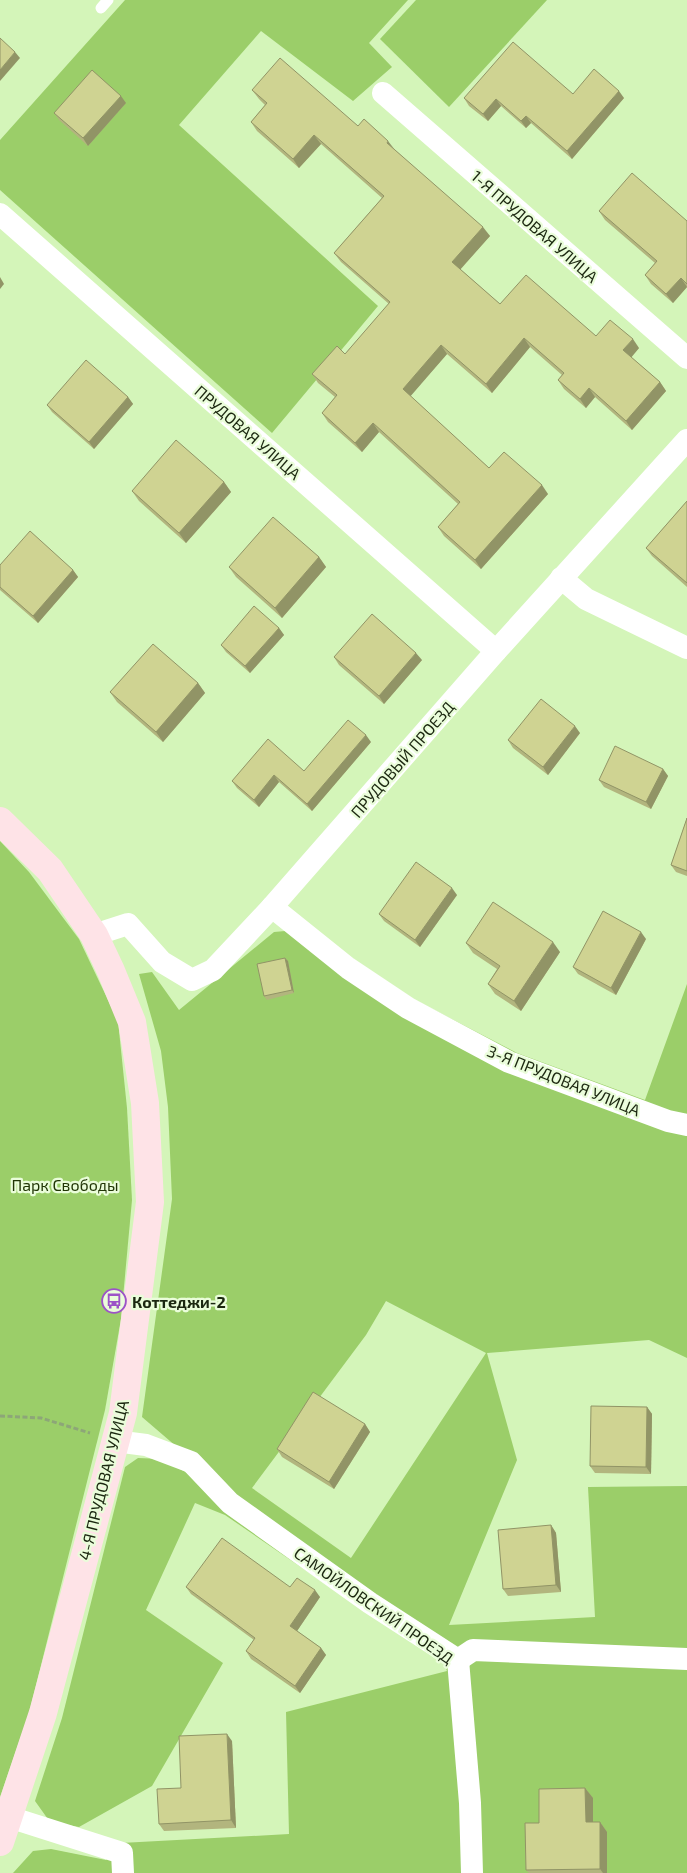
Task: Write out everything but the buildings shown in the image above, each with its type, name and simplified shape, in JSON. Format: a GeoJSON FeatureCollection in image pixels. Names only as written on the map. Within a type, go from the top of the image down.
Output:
{"type":"FeatureCollection","features":[{"type":"Feature","properties":{"kind":"main road","name":"4-Я ПРУДОВАЯ УЛИЦА"},"geometry":{"type":"LineString","coordinates":[[0,821],[50,870],[94,935],[132,1022],[145,1104],[150,1202],[122,1413],[43,1713],[4,1830]]}},
{"type":"Feature","properties":{"kind":"street","name":"1-Я ПРУДОВАЯ УЛИЦА"},"geometry":{"type":"LineString","coordinates":[[383,93],[687,358]]}},
{"type":"Feature","properties":{"kind":"street","name":"ПРУДОВАЯ УЛИЦА"},"geometry":{"type":"LineString","coordinates":[[0,214],[496,651]]}},
{"type":"Feature","properties":{"kind":"street","name":"ПРУДОВЫЙ ПРОЕЗД"},"geometry":{"type":"LineString","coordinates":[[94,935],[128,924],[162,962],[192,980],[213,970],[272,907],[496,651],[687,440]]}},
{"type":"Feature","properties":{"kind":"street"},"geometry":{"type":"LineString","coordinates":[[561,578],[586,599],[687,648]]}},
{"type":"Feature","properties":{"kind":"street","name":"3-Я ПРУДОВАЯ УЛИЦА"},"geometry":{"type":"LineString","coordinates":[[272,907],[348,968],[408,1008],[509,1062],[668,1121],[687,1125]]}},
{"type":"Feature","properties":{"kind":"street","name":"САМОЙЛОВСКИЙ ПРОЕЗД"},"geometry":{"type":"LineString","coordinates":[[115,1441],[146,1445],[191,1462],[230,1503],[370,1603],[458,1660],[470,1803],[472,1873]]}},
{"type":"Feature","properties":{"kind":"street"},"geometry":{"type":"LineString","coordinates":[[458,1660],[472,1650],[687,1659]]}},
{"type":"Feature","properties":{"kind":"street"},"geometry":{"type":"LineString","coordinates":[[4,1830],[122,1853],[123,1873]]}},
{"type":"Feature","properties":{"kind":"path"},"geometry":{"type":"LineString","coordinates":[[0,1416],[41,1418],[115,1441]]}},
{"type":"Feature","properties":{"kind":"green space"},"geometry":{"type":"Polygon","coordinates":[[[125,0],[408,0],[369,43],[392,67],[353,101],[261,31],[179,125],[378,306],[272,433],[0,190],[0,140],[125,0]]]}},
{"type":"Feature","properties":{"kind":"green space"},"geometry":{"type":"Polygon","coordinates":[[[416,0],[547,0],[449,107],[380,39],[416,0]]]}},
{"type":"Feature","properties":{"kind":"green space","name":"Парк Свободы"},"geometry":{"type":"Polygon","coordinates":[[[0,841],[29,872],[79,939],[118,1021],[127,1108],[132,1200],[121,1319],[105,1410],[29,1713],[0,1797],[0,841]]]}},
{"type":"Feature","properties":{"kind":"green space"},"geometry":{"type":"Polygon","coordinates":[[[308,929],[415,1000],[517,1053],[645,1100],[687,984],[687,1358],[649,1340],[487,1353],[517,1460],[449,1625],[595,1617],[588,1487],[687,1486],[687,1873],[13,1873],[33,1851],[51,1849],[106,1860],[121,1843],[289,1834],[286,1712],[447,1671],[443,1661],[365,1611],[225,1515],[195,1503],[146,1610],[223,1663],[152,1786],[79,1827],[50,1822],[35,1801],[62,1718],[125,1467],[138,1458],[162,1459],[189,1474],[184,1453],[142,1417],[172,1199],[168,1107],[161,1051],[139,974],[152,972],[179,1010],[274,932],[308,929]],[[386,1301],[366,1335],[252,1488],[351,1558],[486,1353],[386,1301]]]}},
{"type":"Feature","properties":{"kind":"place","name":"Коттеджи-2"},"geometry":{"type":"Point","coordinates":[114,1301]}}]}
